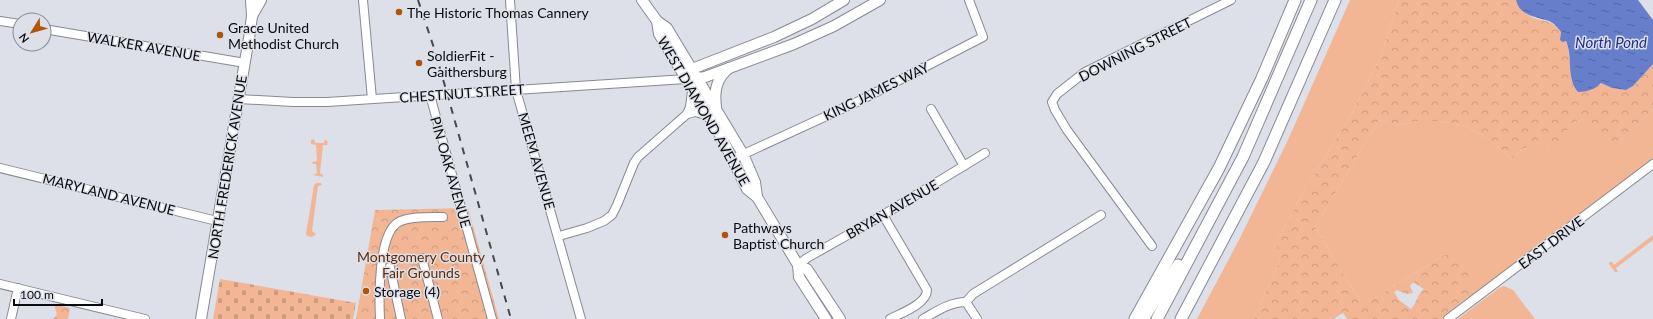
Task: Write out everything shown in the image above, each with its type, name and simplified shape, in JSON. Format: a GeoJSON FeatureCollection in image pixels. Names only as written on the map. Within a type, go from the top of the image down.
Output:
{"type":"FeatureCollection","features":[{"type":"Feature","properties":{"kind":"highway"},"geometry":{"type":"LineString","coordinates":[[1135,319],[1218,168],[1262,78],[1295,0]]}},
{"type":"Feature","properties":{"kind":"highway"},"geometry":{"type":"LineString","coordinates":[[1157,319],[1243,157],[1311,0]]}},
{"type":"Feature","properties":{"kind":"highway"},"geometry":{"type":"LineString","coordinates":[[1181,319],[1264,162],[1335,0]]}},
{"type":"Feature","properties":{"kind":"highway"},"geometry":{"type":"LineString","coordinates":[[1143,319],[1216,208]]}},
{"type":"Feature","properties":{"kind":"highway"},"geometry":{"type":"LineString","coordinates":[[1188,319],[1198,286]]}},
{"type":"Feature","properties":{"kind":"main road","name":"NORTH FREDERICK AVENUE"},"geometry":{"type":"LineString","coordinates":[[201,319],[245,64],[252,16],[251,0]]}},
{"type":"Feature","properties":{"kind":"main road","name":"NORTH FREDERICK AVENUE"},"geometry":{"type":"LineString","coordinates":[[252,16],[261,0]]}},
{"type":"Feature","properties":{"kind":"main road","name":"WEST DIAMOND AVENUE"},"geometry":{"type":"LineString","coordinates":[[642,0],[657,21],[668,28],[698,79],[747,189],[757,197],[798,265],[799,277],[826,319]]}},
{"type":"Feature","properties":{"kind":"main road"},"geometry":{"type":"LineString","coordinates":[[686,79],[692,69],[780,34],[812,19],[844,0]]}},
{"type":"Feature","properties":{"kind":"main road"},"geometry":{"type":"LineString","coordinates":[[686,79],[698,79],[794,44],[828,29],[880,0]]}},
{"type":"Feature","properties":{"kind":"main road","name":"WEST DIAMOND AVENUE"},"geometry":{"type":"LineString","coordinates":[[657,21],[659,34],[692,91],[713,113],[743,154],[755,182],[757,197]]}},
{"type":"Feature","properties":{"kind":"main road"},"geometry":{"type":"LineString","coordinates":[[713,113],[716,85],[725,72],[731,67]]}},
{"type":"Feature","properties":{"kind":"main road","name":"WEST DIAMOND AVENUE"},"geometry":{"type":"LineString","coordinates":[[798,265],[807,270],[840,319]]}},
{"type":"Feature","properties":{"kind":"street"},"geometry":{"type":"LineString","coordinates":[[363,0],[372,99]]}},
{"type":"Feature","properties":{"kind":"street","name":"MEEM AVENUE"},"geometry":{"type":"LineString","coordinates":[[510,0],[516,90],[581,319]]}},
{"type":"Feature","properties":{"kind":"street","name":"KING JAMES WAY"},"geometry":{"type":"LineString","coordinates":[[733,159],[859,101],[983,37],[969,0]]}},
{"type":"Feature","properties":{"kind":"street","name":"DOWNING STREET"},"geometry":{"type":"LineString","coordinates":[[1152,246],[1067,130],[1052,102],[1057,94],[1085,72],[1229,0]]}},
{"type":"Feature","properties":{"kind":"street"},"geometry":{"type":"LineString","coordinates":[[0,21],[12,23]]}},
{"type":"Feature","properties":{"kind":"street","name":"WALKER AVENUE"},"geometry":{"type":"LineString","coordinates":[[52,30],[245,64]]}},
{"type":"Feature","properties":{"kind":"street","name":"CHESTNUT STREET"},"geometry":{"type":"LineString","coordinates":[[239,99],[314,102],[686,79]]}},
{"type":"Feature","properties":{"kind":"street"},"geometry":{"type":"LineString","coordinates":[[558,236],[587,228],[604,221],[612,215],[634,163],[638,157],[687,114],[690,107],[692,91]]}},
{"type":"Feature","properties":{"kind":"street","name":"PIN OAK AVENUE"},"geometry":{"type":"LineString","coordinates":[[430,95],[492,319]]}},
{"type":"Feature","properties":{"kind":"street"},"geometry":{"type":"LineString","coordinates":[[932,109],[964,166]]}},
{"type":"Feature","properties":{"kind":"street"},"geometry":{"type":"LineString","coordinates":[[687,114],[695,112],[713,113]]}},
{"type":"Feature","properties":{"kind":"street","name":"BRYAN AVENUE"},"geometry":{"type":"LineString","coordinates":[[798,265],[807,258],[883,215],[985,153]]}},
{"type":"Feature","properties":{"kind":"street","name":"EAST DRIVE"},"geometry":{"type":"LineString","coordinates":[[1448,319],[1653,164]]}},
{"type":"Feature","properties":{"kind":"street","name":"MARYLAND AVENUE"},"geometry":{"type":"LineString","coordinates":[[0,168],[217,221]]}},
{"type":"Feature","properties":{"kind":"street"},"geometry":{"type":"LineString","coordinates":[[883,215],[927,290],[925,298],[919,303],[890,319]]}},
{"type":"Feature","properties":{"kind":"street"},"geometry":{"type":"LineString","coordinates":[[923,319],[952,303],[966,302],[973,294],[1101,215]]}},
{"type":"Feature","properties":{"kind":"street"},"geometry":{"type":"LineString","coordinates":[[380,319],[380,283],[385,245],[389,234],[398,222],[443,216]]}},
{"type":"Feature","properties":{"kind":"street"},"geometry":{"type":"LineString","coordinates":[[422,258],[438,319]]}},
{"type":"Feature","properties":{"kind":"street"},"geometry":{"type":"LineString","coordinates":[[390,267],[401,319]]}},
{"type":"Feature","properties":{"kind":"street"},"geometry":{"type":"LineString","coordinates":[[0,284],[145,319]]}},
{"type":"Feature","properties":{"kind":"street"},"geometry":{"type":"LineString","coordinates":[[10,319],[18,288]]}},
{"type":"Feature","properties":{"kind":"street"},"geometry":{"type":"LineString","coordinates":[[966,302],[977,319]]}},
{"type":"Feature","properties":{"kind":"green space"},"geometry":{"type":"Polygon","coordinates":[[[1350,0],[1399,0],[1380,58],[1351,115],[1301,196],[1278,240],[1280,260],[1254,319],[1197,319],[1240,238],[1288,140],[1350,0]]]}},
{"type":"Feature","properties":{"kind":"green space"},"geometry":{"type":"Polygon","coordinates":[[[1399,0],[1516,0],[1528,15],[1549,22],[1557,27],[1561,32],[1560,37],[1568,45],[1570,62],[1600,85],[1601,83],[1612,88],[1626,90],[1633,86],[1653,64],[1653,109],[1621,140],[1614,142],[1590,122],[1580,120],[1576,121],[1569,127],[1562,139],[1555,145],[1527,148],[1511,159],[1488,138],[1465,126],[1440,121],[1417,121],[1399,125],[1379,120],[1315,227],[1360,301],[1368,301],[1378,296],[1446,255],[1457,255],[1465,261],[1469,271],[1471,288],[1469,296],[1439,319],[1347,319],[1343,313],[1333,319],[1254,319],[1280,260],[1277,250],[1278,240],[1301,196],[1351,115],[1380,58],[1399,0]],[[1413,282],[1410,286],[1413,293],[1406,294],[1397,290],[1394,292],[1399,300],[1411,309],[1424,289],[1413,282]]]}},
{"type":"Feature","properties":{"kind":"green space"},"geometry":{"type":"Polygon","coordinates":[[[1653,109],[1653,160],[1443,319],[1439,319],[1469,296],[1441,257],[1378,296],[1368,301],[1360,301],[1315,227],[1379,120],[1399,125],[1417,121],[1440,121],[1465,126],[1488,138],[1511,159],[1524,149],[1532,147],[1545,147],[1557,143],[1572,125],[1579,120],[1593,123],[1610,140],[1614,142],[1621,140],[1653,109]]]}},
{"type":"Feature","properties":{"kind":"green space"},"geometry":{"type":"Polygon","coordinates":[[[314,139],[315,143],[324,143],[325,139],[328,142],[327,145],[323,145],[320,173],[323,177],[313,175],[317,173],[316,164],[313,164],[312,162],[317,161],[316,145],[311,144],[311,140],[314,139]]]}},
{"type":"Feature","properties":{"kind":"green space"},"geometry":{"type":"Polygon","coordinates":[[[316,183],[321,183],[322,185],[318,186],[312,231],[316,234],[312,237],[307,236],[306,234],[314,185],[316,183]]]}},
{"type":"Feature","properties":{"kind":"green space","name":"Montgomery County Fair Grounds"},"geometry":{"type":"Polygon","coordinates":[[[468,208],[499,319],[356,319],[375,210],[468,208]]]}},
{"type":"Feature","properties":{"kind":"green space"},"geometry":{"type":"Polygon","coordinates":[[[1653,235],[1653,240],[1616,268],[1618,272],[1615,272],[1609,262],[1612,262],[1614,265],[1653,235]]]}},
{"type":"Feature","properties":{"kind":"green space"},"geometry":{"type":"Polygon","coordinates":[[[220,279],[356,303],[353,319],[213,319],[220,279]]]}},
{"type":"Feature","properties":{"kind":"green space"},"geometry":{"type":"Polygon","coordinates":[[[1504,286],[1513,290],[1535,319],[1458,319],[1499,288],[1504,286]]]}},
{"type":"Feature","properties":{"kind":"green space"},"geometry":{"type":"Polygon","coordinates":[[[54,304],[70,308],[68,319],[53,319],[57,315],[54,304]]]}},
{"type":"Feature","properties":{"kind":"water","name":"North Pond"},"geometry":{"type":"Polygon","coordinates":[[[1516,0],[1638,0],[1653,20],[1653,64],[1633,86],[1626,90],[1612,88],[1601,83],[1591,90],[1578,92],[1572,80],[1566,41],[1563,42],[1560,40],[1561,32],[1551,22],[1525,13],[1518,5],[1516,0]]]}},
{"type":"Feature","properties":{"kind":"railway"},"geometry":{"type":"LineString","coordinates":[[418,0],[435,51],[511,319]]}},
{"type":"Feature","properties":{"kind":"place","name":"The Historic Thomas Cannery"},"geometry":{"type":"Point","coordinates":[399,12]}},
{"type":"Feature","properties":{"kind":"place","name":"Grace United Methodist Church"},"geometry":{"type":"Point","coordinates":[220,35]}},
{"type":"Feature","properties":{"kind":"place","name":"SoldierFit - Gaithersburg"},"geometry":{"type":"Point","coordinates":[419,63]}},
{"type":"Feature","properties":{"kind":"place","name":"Pathways Baptist Church"},"geometry":{"type":"Point","coordinates":[725,235]}},
{"type":"Feature","properties":{"kind":"place","name":"Storage (4)"},"geometry":{"type":"Point","coordinates":[366,291]}}]}
